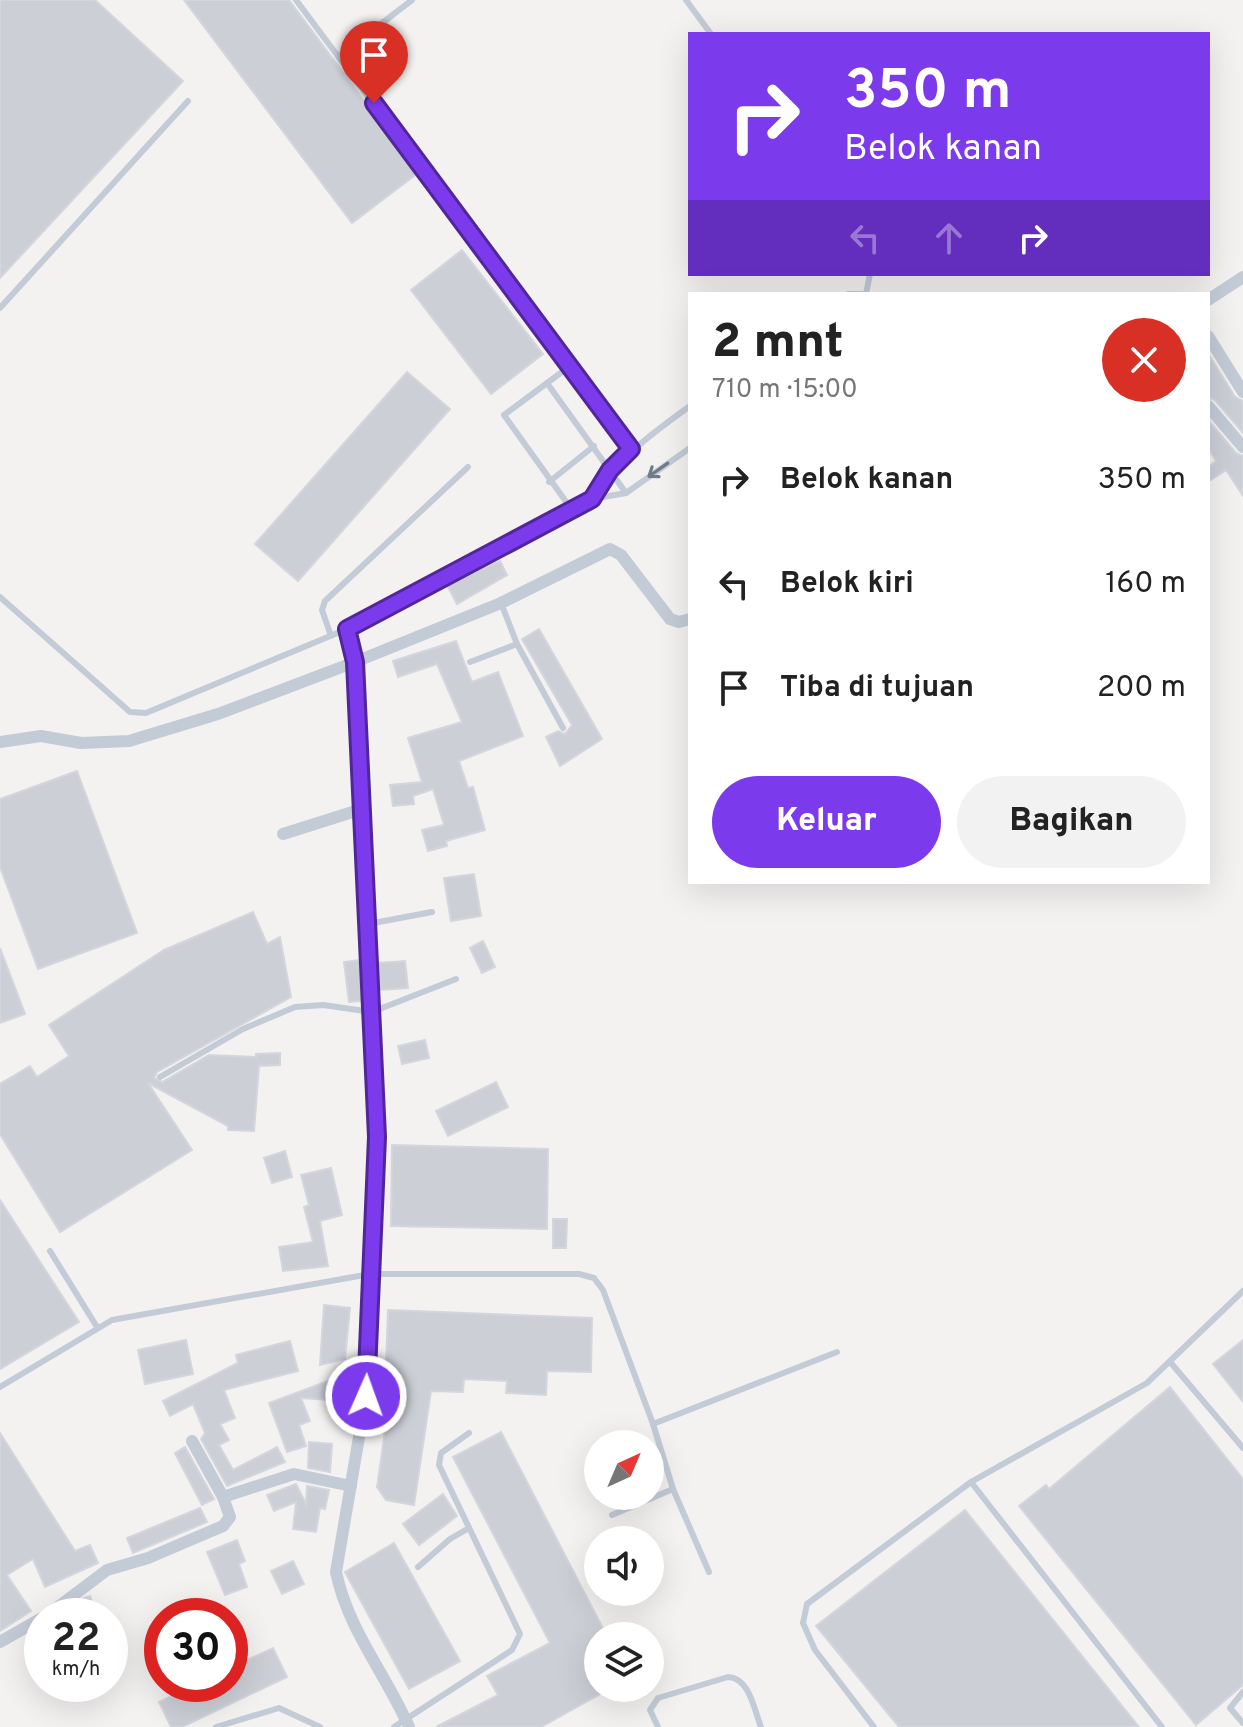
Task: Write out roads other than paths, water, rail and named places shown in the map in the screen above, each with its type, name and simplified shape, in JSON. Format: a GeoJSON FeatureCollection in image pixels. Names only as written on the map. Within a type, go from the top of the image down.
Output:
{"type":"FeatureCollection","features":[{"type":"Feature","properties":{"kind":"street"},"geometry":{"type":"LineString","coordinates":[[1210,299],[1243,277]]}},
{"type":"Feature","properties":{"kind":"street"},"geometry":{"type":"LineString","coordinates":[[1210,339],[1243,392]]}},
{"type":"Feature","properties":{"kind":"street"},"geometry":{"type":"LineString","coordinates":[[1210,408],[1243,447]]}},
{"type":"Feature","properties":{"kind":"street"},"geometry":{"type":"LineString","coordinates":[[0,742],[41,736],[81,743],[129,741],[218,714],[501,603],[610,549],[621,555],[670,619],[679,622],[688,620]]}},
{"type":"Feature","properties":{"kind":"street"},"geometry":{"type":"LineString","coordinates":[[347,629],[355,662],[377,1137],[366,1396],[336,1557],[340,1592],[368,1654],[407,1723]]}},
{"type":"Feature","properties":{"kind":"street"},"geometry":{"type":"LineString","coordinates":[[283,834],[362,809]]}},
{"type":"Feature","properties":{"kind":"street"},"geometry":{"type":"LineString","coordinates":[[69,1598],[107,1570],[148,1558],[223,1526],[230,1517],[223,1497],[192,1441]]}},
{"type":"Feature","properties":{"kind":"street"},"geometry":{"type":"LineString","coordinates":[[223,1497],[294,1474],[351,1486]]}},
{"type":"Feature","properties":{"kind":"street"},"geometry":{"type":"LineString","coordinates":[[0,1642],[24,1628]]}},
{"type":"Feature","properties":{"kind":"lane"},"geometry":{"type":"LineString","coordinates":[[296,0],[631,449]]}},
{"type":"Feature","properties":{"kind":"lane"},"geometry":{"type":"LineString","coordinates":[[339,56],[412,0]]}},
{"type":"Feature","properties":{"kind":"lane"},"geometry":{"type":"LineString","coordinates":[[686,0],[710,32]]}},
{"type":"Feature","properties":{"kind":"lane"},"geometry":{"type":"LineString","coordinates":[[0,308],[188,101]]}},
{"type":"Feature","properties":{"kind":"lane"},"geometry":{"type":"LineString","coordinates":[[570,366],[504,415],[549,482],[572,510]]}},
{"type":"Feature","properties":{"kind":"lane"},"geometry":{"type":"LineString","coordinates":[[547,383],[626,493]]}},
{"type":"Feature","properties":{"kind":"lane"},"geometry":{"type":"LineString","coordinates":[[592,499],[610,470],[631,449],[688,407]]}},
{"type":"Feature","properties":{"kind":"lane"},"geometry":{"type":"LineString","coordinates":[[549,482],[594,446]]}},
{"type":"Feature","properties":{"kind":"lane"},"geometry":{"type":"LineString","coordinates":[[0,597],[130,712],[153,711],[347,629],[592,499],[626,493],[688,449]]}},
{"type":"Feature","properties":{"kind":"lane"},"geometry":{"type":"LineString","coordinates":[[331,636],[322,610],[325,601],[468,467]]}},
{"type":"Feature","properties":{"kind":"lane"},"geometry":{"type":"LineString","coordinates":[[501,603],[517,644],[563,728]]}},
{"type":"Feature","properties":{"kind":"lane"},"geometry":{"type":"LineString","coordinates":[[470,662],[517,644]]}},
{"type":"Feature","properties":{"kind":"lane"},"geometry":{"type":"LineString","coordinates":[[368,924],[432,912]]}},
{"type":"Feature","properties":{"kind":"lane"},"geometry":{"type":"LineString","coordinates":[[160,1077],[243,1029],[295,1007],[323,1005],[372,1012],[456,979]]}},
{"type":"Feature","properties":{"kind":"lane"},"geometry":{"type":"LineString","coordinates":[[50,1251],[97,1327]]}},
{"type":"Feature","properties":{"kind":"lane"},"geometry":{"type":"LineString","coordinates":[[0,1387],[112,1320],[370,1274],[579,1274],[594,1278],[603,1290],[653,1424],[673,1489],[709,1572]]}},
{"type":"Feature","properties":{"kind":"lane"},"geometry":{"type":"LineString","coordinates":[[874,1727],[815,1650],[803,1623],[807,1604],[971,1482],[1147,1383],[1243,1291]]}},
{"type":"Feature","properties":{"kind":"lane"},"geometry":{"type":"LineString","coordinates":[[653,1424],[837,1352]]}},
{"type":"Feature","properties":{"kind":"lane"},"geometry":{"type":"LineString","coordinates":[[1171,1363],[1243,1448]]}},
{"type":"Feature","properties":{"kind":"lane"},"geometry":{"type":"LineString","coordinates":[[394,1727],[407,1723],[512,1650],[519,1640],[520,1634],[439,1465],[441,1453],[469,1433]]}},
{"type":"Feature","properties":{"kind":"lane"},"geometry":{"type":"LineString","coordinates":[[971,1482],[1162,1727]]}},
{"type":"Feature","properties":{"kind":"lane"},"geometry":{"type":"LineString","coordinates":[[612,1515],[673,1489]]}},
{"type":"Feature","properties":{"kind":"lane"},"geometry":{"type":"LineString","coordinates":[[418,1567],[450,1539],[469,1528]]}},
{"type":"Feature","properties":{"kind":"lane"},"geometry":{"type":"LineString","coordinates":[[658,1727],[650,1710],[658,1698],[728,1677],[737,1678],[744,1684],[761,1727]]}},
{"type":"Feature","properties":{"kind":"lane"},"geometry":{"type":"LineString","coordinates":[[1243,1692],[1230,1708],[1243,1723]]}},
{"type":"Feature","properties":{"kind":"lane"},"geometry":{"type":"LineString","coordinates":[[216,1727],[279,1708],[320,1727]]}}]}
